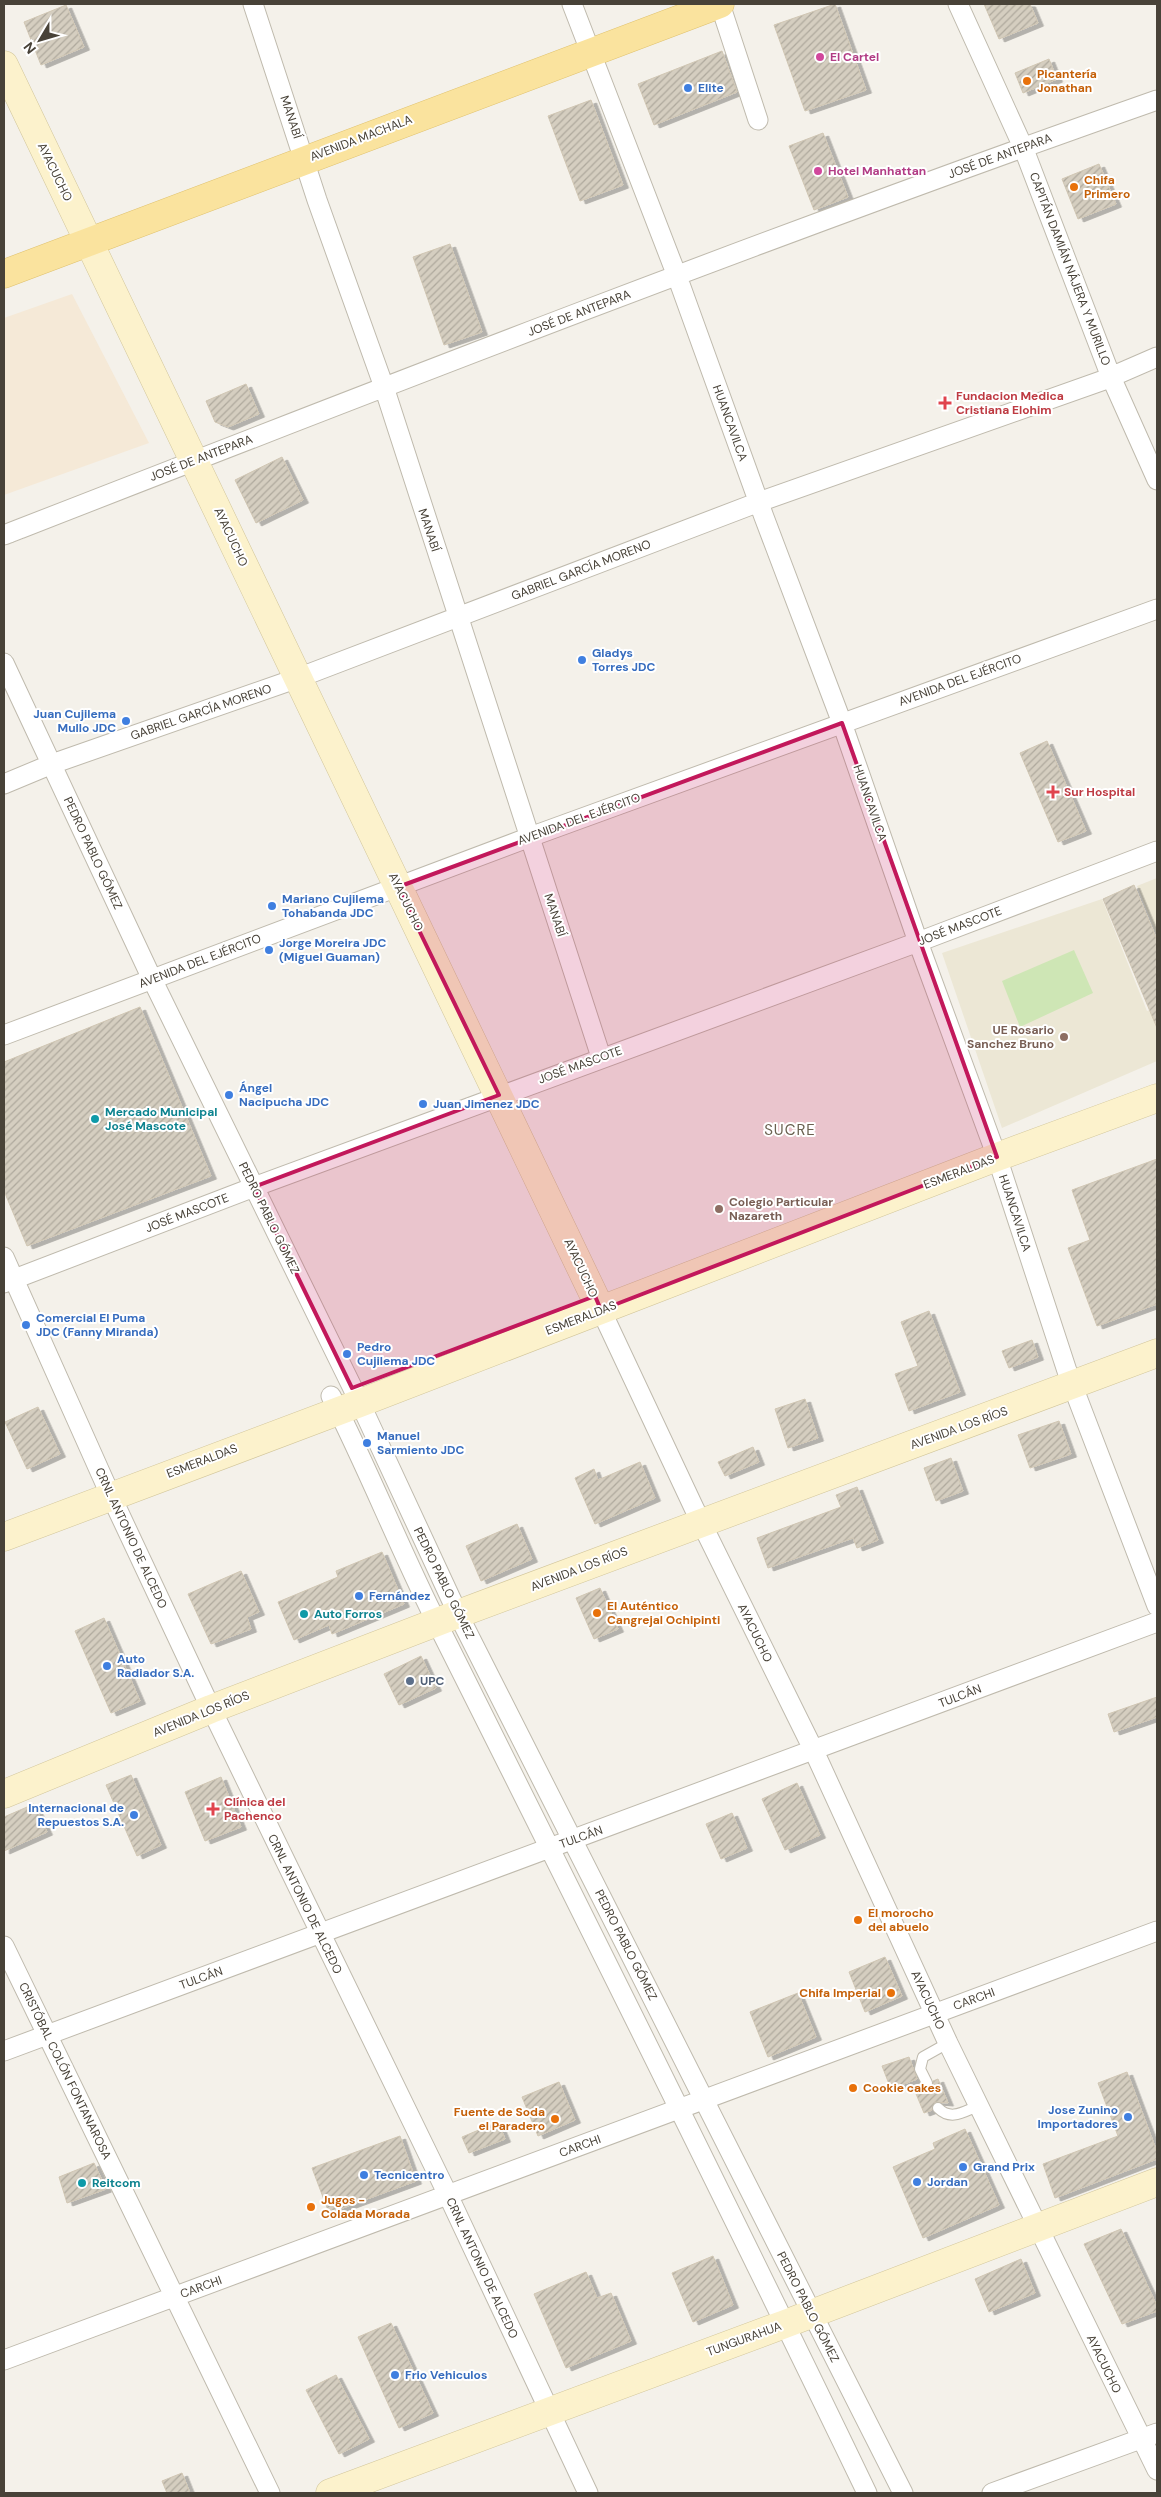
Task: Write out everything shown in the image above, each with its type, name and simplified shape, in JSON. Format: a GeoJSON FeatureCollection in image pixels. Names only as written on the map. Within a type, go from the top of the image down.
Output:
{"type":"FeatureCollection","features":[{"type":"Feature","properties":{"kind":"main road","name":"AVENIDA MACHALA"},"geometry":{"type":"LineString","coordinates":[[4,274],[90,243],[304,159],[720,4]]}},
{"type":"Feature","properties":{"kind":"main road","name":"AYACUCHO"},"geometry":{"type":"LineString","coordinates":[[4,65],[598,1303]]}},
{"type":"Feature","properties":{"kind":"main road","name":"ESMERALDAS"},"geometry":{"type":"LineString","coordinates":[[4,1536],[108,1489],[994,1151],[1157,1083]]}},
{"type":"Feature","properties":{"kind":"main road","name":"ESMERALDAS"},"geometry":{"type":"LineString","coordinates":[[994,1151],[1157,1098]]}},
{"type":"Feature","properties":{"kind":"main road","name":"AVENIDA LOS RÍOS"},"geometry":{"type":"LineString","coordinates":[[1070,1378],[1157,1337]]}},
{"type":"Feature","properties":{"kind":"main road","name":"AVENIDA LOS RÍOS"},"geometry":{"type":"LineString","coordinates":[[4,1776],[208,1702],[697,1516],[1070,1378],[1157,1353]]}},
{"type":"Feature","properties":{"kind":"main road","name":"ESMERALDAS"},"geometry":{"type":"LineString","coordinates":[[4,1520],[108,1489]]}},
{"type":"Feature","properties":{"kind":"main road","name":"AVENIDA LOS RÍOS"},"geometry":{"type":"LineString","coordinates":[[4,1794],[208,1702]]}},
{"type":"Feature","properties":{"kind":"main road","name":"TUNGURAHUA"},"geometry":{"type":"LineString","coordinates":[[330,2493],[785,2324],[1036,2226],[1157,2182]]}},
{"type":"Feature","properties":{"kind":"street","name":"MANABÍ"},"geometry":{"type":"LineString","coordinates":[[253,4],[317,200],[384,387],[457,618],[601,1057]]}},
{"type":"Feature","properties":{"kind":"street","name":"HUANCAVILCA"},"geometry":{"type":"LineString","coordinates":[[572,4],[677,276],[759,502],[842,722],[918,942],[994,1151],[1070,1378],[1157,1606]]}},
{"type":"Feature","properties":{"kind":"street"},"geometry":{"type":"LineString","coordinates":[[720,4],[758,120]]}},
{"type":"Feature","properties":{"kind":"street","name":"CAPITÁN DAMIÁN NÁJERA Y MURILLO"},"geometry":{"type":"LineString","coordinates":[[958,4],[1023,147],[1111,377],[1157,480]]}},
{"type":"Feature","properties":{"kind":"street","name":"JOSÉ DE ANTEPARA"},"geometry":{"type":"LineString","coordinates":[[4,535],[384,387],[677,276],[1023,147],[1157,100]]}},
{"type":"Feature","properties":{"kind":"street","name":"GABRIEL GARCÍA MORENO"},"geometry":{"type":"LineString","coordinates":[[4,784],[52,764],[298,678],[759,502],[1111,377],[1157,357]]}},
{"type":"Feature","properties":{"kind":"street","name":"AVENIDA DEL EJÉRCITO"},"geometry":{"type":"LineString","coordinates":[[4,1036],[530,837],[1157,609]]}},
{"type":"Feature","properties":{"kind":"street","name":"PEDRO PABLO GÓMEZ"},"geometry":{"type":"LineString","coordinates":[[4,663],[152,979],[254,1187],[345,1399],[444,1612],[550,1848],[680,2108],[866,2493]]}},
{"type":"Feature","properties":{"kind":"street","name":"JOSÉ MASCOTE"},"geometry":{"type":"LineString","coordinates":[[9,1281],[601,1057],[918,942],[1157,851]]}},
{"type":"Feature","properties":{"kind":"street","name":"CRNL ANTONIO DE ALCEDO"},"geometry":{"type":"LineString","coordinates":[[4,1257],[9,1281],[208,1702],[448,2195],[588,2493]]}},
{"type":"Feature","properties":{"kind":"street","name":"AYACUCHO"},"geometry":{"type":"LineString","coordinates":[[598,1303],[697,1516],[814,1751],[934,2014],[1036,2226],[1149,2436],[1157,2470]]}},
{"type":"Feature","properties":{"kind":"street","name":"PEDRO PABLO GÓMEZ"},"geometry":{"type":"LineString","coordinates":[[444,1612],[573,1840],[903,2493]]}},
{"type":"Feature","properties":{"kind":"street","name":"TULCÁN"},"geometry":{"type":"LineString","coordinates":[[4,2051],[1157,1622]]}},
{"type":"Feature","properties":{"kind":"street","name":"CARCHI"},"geometry":{"type":"LineString","coordinates":[[4,2360],[1157,1931]]}},
{"type":"Feature","properties":{"kind":"street","name":"CRISTÓBAL COLÓN FONTANAROSA"},"geometry":{"type":"LineString","coordinates":[[4,1946],[270,2493]]}},
{"type":"Feature","properties":{"kind":"street"},"geometry":{"type":"LineString","coordinates":[[992,2493],[1149,2436]]}},
{"type":"Feature","properties":{"kind":"lane"},"geometry":{"type":"LineString","coordinates":[[927,2084],[920,2069],[923,2057],[948,2043]]}},
{"type":"Feature","properties":{"kind":"lane"},"geometry":{"type":"LineString","coordinates":[[938,2108],[946,2115],[956,2116],[978,2106]]}},
{"type":"Feature","properties":{"kind":"highlighted area"},"geometry":{"type":"Polygon","coordinates":[[[842,723],[997,1157],[601,1310],[595,1296],[352,1388],[254,1187],[499,1095],[398,887],[842,723]]]}},
{"type":"Feature","properties":{"kind":"shaded area"},"geometry":{"type":"Polygon","coordinates":[[[72,294],[149,443],[4,495],[4,318],[72,294]]]}},
{"type":"Feature","properties":{"kind":"shaded area"},"geometry":{"type":"Polygon","coordinates":[[[1157,878],[1157,936],[1137,886],[1157,878]]]}},
{"type":"Feature","properties":{"kind":"shaded area","name":"UE Rosario Sanchez Bruno"},"geometry":{"type":"Polygon","coordinates":[[[1102,899],[1147,1011],[1157,1007],[1157,1061],[1002,1128],[942,953],[1102,899]]]}},
{"type":"Feature","properties":{"kind":"green space"},"geometry":{"type":"Polygon","coordinates":[[[1074,950],[1093,993],[1020,1027],[1002,981],[1074,950]]]}},
{"type":"Feature","properties":{"kind":"building","name":"El Cartel"},"geometry":{"type":"Polygon","coordinates":[[[835,4],[866,90],[805,111],[774,25],[835,4]]]}},
{"type":"Feature","properties":{"kind":"building"},"geometry":{"type":"Polygon","coordinates":[[[984,4],[1030,4],[1038,23],[999,39],[984,4]]]}},
{"type":"Feature","properties":{"kind":"building"},"geometry":{"type":"Polygon","coordinates":[[[66,5],[84,47],[41,65],[24,22],[66,5]]]}},
{"type":"Feature","properties":{"kind":"building","name":"Elite"},"geometry":{"type":"Polygon","coordinates":[[[722,51],[737,92],[654,125],[638,84],[722,51]]]}},
{"type":"Feature","properties":{"kind":"building"},"geometry":{"type":"Polygon","coordinates":[[[1049,59],[1057,79],[1023,93],[1015,73],[1049,59]]]}},
{"type":"Feature","properties":{"kind":"building"},"geometry":{"type":"Polygon","coordinates":[[[591,100],[623,185],[580,201],[548,116],[591,100]]]}},
{"type":"Feature","properties":{"kind":"building","name":"Hotel Manhattan"},"geometry":{"type":"Polygon","coordinates":[[[823,133],[848,197],[814,210],[789,146],[823,133]]]}},
{"type":"Feature","properties":{"kind":"building"},"geometry":{"type":"Polygon","coordinates":[[[1099,164],[1116,204],[1078,219],[1062,179],[1099,164]]]}},
{"type":"Feature","properties":{"kind":"building"},"geometry":{"type":"Polygon","coordinates":[[[450,244],[482,332],[444,345],[413,257],[450,244]]]}},
{"type":"Feature","properties":{"kind":"building"},"geometry":{"type":"Polygon","coordinates":[[[246,384],[259,414],[228,427],[215,422],[206,401],[246,384]]]}},
{"type":"Feature","properties":{"kind":"building"},"geometry":{"type":"Polygon","coordinates":[[[282,457],[303,500],[256,523],[235,480],[282,457]]]}},
{"type":"Feature","properties":{"kind":"building","name":"Sur Hospital"},"geometry":{"type":"Polygon","coordinates":[[[1047,741],[1086,831],[1058,842],[1020,753],[1047,741]]]}},
{"type":"Feature","properties":{"kind":"building"},"geometry":{"type":"Polygon","coordinates":[[[1134,885],[1157,940],[1157,1028],[1103,899],[1134,885]]]}},
{"type":"Feature","properties":{"kind":"building","name":"Mercado Municipal José Mascote"},"geometry":{"type":"Polygon","coordinates":[[[140,1007],[211,1176],[27,1246],[4,1191],[4,1062],[140,1007]]]}},
{"type":"Feature","properties":{"kind":"building"},"geometry":{"type":"Polygon","coordinates":[[[1157,1159],[1157,1304],[1097,1326],[1068,1248],[1090,1240],[1072,1190],[1157,1159]]]}},
{"type":"Feature","properties":{"kind":"building"},"geometry":{"type":"Polygon","coordinates":[[[929,1311],[960,1392],[909,1411],[895,1374],[918,1366],[901,1322],[929,1311]]]}},
{"type":"Feature","properties":{"kind":"building"},"geometry":{"type":"Polygon","coordinates":[[[1032,1340],[1038,1357],[1009,1368],[1002,1351],[1032,1340]]]}},
{"type":"Feature","properties":{"kind":"building"},"geometry":{"type":"Polygon","coordinates":[[[805,1399],[818,1438],[788,1448],[775,1409],[805,1399]]]}},
{"type":"Feature","properties":{"kind":"building"},"geometry":{"type":"Polygon","coordinates":[[[38,1407],[60,1454],[27,1469],[5,1422],[38,1407]]]}},
{"type":"Feature","properties":{"kind":"building"},"geometry":{"type":"Polygon","coordinates":[[[1059,1421],[1071,1454],[1030,1468],[1018,1435],[1059,1421]]]}},
{"type":"Feature","properties":{"kind":"building"},"geometry":{"type":"Polygon","coordinates":[[[753,1447],[759,1462],[725,1476],[718,1462],[753,1447]]]}},
{"type":"Feature","properties":{"kind":"building"},"geometry":{"type":"Polygon","coordinates":[[[951,1458],[963,1491],[936,1501],[924,1468],[951,1458]]]}},
{"type":"Feature","properties":{"kind":"building"},"geometry":{"type":"Polygon","coordinates":[[[640,1462],[655,1498],[595,1524],[575,1478],[594,1469],[598,1480],[640,1462]]]}},
{"type":"Feature","properties":{"kind":"building"},"geometry":{"type":"Polygon","coordinates":[[[857,1487],[878,1540],[857,1548],[853,1538],[768,1568],[757,1538],[841,1507],[836,1495],[857,1487]]]}},
{"type":"Feature","properties":{"kind":"building"},"geometry":{"type":"Polygon","coordinates":[[[517,1524],[532,1559],[481,1581],[466,1546],[517,1524]]]}},
{"type":"Feature","properties":{"kind":"building","name":"Fernández"},"geometry":{"type":"Polygon","coordinates":[[[382,1552],[404,1604],[332,1634],[329,1625],[294,1640],[278,1602],[338,1577],[336,1571],[382,1552]]]}},
{"type":"Feature","properties":{"kind":"building"},"geometry":{"type":"Polygon","coordinates":[[[241,1571],[259,1612],[247,1617],[251,1629],[211,1644],[188,1594],[241,1571]]]}},
{"type":"Feature","properties":{"kind":"building","name":"El Auténtico Cangrejal Ochipinti"},"geometry":{"type":"Polygon","coordinates":[[[600,1588],[618,1629],[594,1639],[576,1598],[600,1588]]]}},
{"type":"Feature","properties":{"kind":"building","name":"Auto Radiador S.A."},"geometry":{"type":"Polygon","coordinates":[[[104,1618],[140,1701],[111,1713],[75,1631],[104,1618]]]}},
{"type":"Feature","properties":{"kind":"building","name":"UPC"},"geometry":{"type":"Polygon","coordinates":[[[421,1656],[436,1688],[399,1705],[384,1674],[421,1656]]]}},
{"type":"Feature","properties":{"kind":"building"},"geometry":{"type":"Polygon","coordinates":[[[1157,1697],[1157,1717],[1114,1732],[1108,1714],[1157,1697]]]}},
{"type":"Feature","properties":{"kind":"building","name":"Internacional de Repuestos S.A."},"geometry":{"type":"Polygon","coordinates":[[[131,1775],[161,1845],[137,1856],[106,1785],[131,1775]]]}},
{"type":"Feature","properties":{"kind":"building","name":"Clínica del Pachenco"},"geometry":{"type":"Polygon","coordinates":[[[221,1777],[241,1827],[205,1841],[185,1792],[221,1777]]]}},
{"type":"Feature","properties":{"kind":"building"},"geometry":{"type":"Polygon","coordinates":[[[797,1783],[820,1835],[785,1850],[762,1799],[797,1783]]]}},
{"type":"Feature","properties":{"kind":"building"},"geometry":{"type":"Polygon","coordinates":[[[34,1804],[47,1832],[4,1851],[4,1817],[34,1804]]]}},
{"type":"Feature","properties":{"kind":"building"},"geometry":{"type":"Polygon","coordinates":[[[732,1813],[747,1848],[721,1859],[706,1824],[732,1813]]]}},
{"type":"Feature","properties":{"kind":"building"},"geometry":{"type":"Polygon","coordinates":[[[885,1957],[902,1996],[865,2012],[849,1972],[885,1957]]]}},
{"type":"Feature","properties":{"kind":"building"},"geometry":{"type":"Polygon","coordinates":[[[798,1993],[816,2037],[768,2057],[750,2012],[798,1993]]]}},
{"type":"Feature","properties":{"kind":"building"},"geometry":{"type":"Polygon","coordinates":[[[909,2057],[917,2079],[891,2089],[882,2066],[909,2057]]]}},
{"type":"Feature","properties":{"kind":"building"},"geometry":{"type":"Polygon","coordinates":[[[1127,2072],[1157,2152],[1157,2159],[1055,2198],[1043,2164],[1118,2136],[1098,2083],[1127,2072]]]}},
{"type":"Feature","properties":{"kind":"building"},"geometry":{"type":"Polygon","coordinates":[[[938,2079],[948,2103],[935,2102],[932,2110],[924,2113],[914,2089],[921,2086],[930,2089],[933,2086],[933,2081],[938,2079]]]}},
{"type":"Feature","properties":{"kind":"building"},"geometry":{"type":"Polygon","coordinates":[[[559,2082],[575,2120],[538,2136],[522,2097],[559,2082]]]}},
{"type":"Feature","properties":{"kind":"building"},"geometry":{"type":"Polygon","coordinates":[[[498,2122],[505,2139],[469,2153],[462,2137],[498,2122]]]}},
{"type":"Feature","properties":{"kind":"building"},"geometry":{"type":"Polygon","coordinates":[[[965,2129],[999,2205],[923,2238],[893,2167],[935,2149],[933,2143],[965,2129]]]}},
{"type":"Feature","properties":{"kind":"building","name":"Tecnicentro"},"geometry":{"type":"Polygon","coordinates":[[[400,2136],[416,2181],[329,2213],[312,2168],[400,2136]]]}},
{"type":"Feature","properties":{"kind":"building","name":"Reitcom"},"geometry":{"type":"Polygon","coordinates":[[[94,2163],[106,2189],[67,2203],[59,2177],[94,2163]]]}},
{"type":"Feature","properties":{"kind":"building"},"geometry":{"type":"Polygon","coordinates":[[[1121,2229],[1157,2306],[1157,2311],[1122,2324],[1084,2244],[1121,2229]]]}},
{"type":"Feature","properties":{"kind":"building"},"geometry":{"type":"Polygon","coordinates":[[[713,2256],[733,2305],[693,2322],[672,2273],[713,2256]]]}},
{"type":"Feature","properties":{"kind":"building"},"geometry":{"type":"Polygon","coordinates":[[[1021,2259],[1035,2293],[989,2312],[975,2279],[1021,2259]]]}},
{"type":"Feature","properties":{"kind":"building"},"geometry":{"type":"Polygon","coordinates":[[[586,2272],[597,2298],[611,2293],[631,2341],[566,2368],[534,2294],[586,2272]]]}},
{"type":"Feature","properties":{"kind":"building","name":"Frio Vehiculos"},"geometry":{"type":"Polygon","coordinates":[[[391,2323],[433,2413],[399,2428],[358,2337],[391,2323]]]}},
{"type":"Feature","properties":{"kind":"building"},"geometry":{"type":"Polygon","coordinates":[[[336,2375],[369,2439],[339,2454],[306,2390],[336,2375]]]}},
{"type":"Feature","properties":{"kind":"building"},"geometry":{"type":"Polygon","coordinates":[[[182,2473],[190,2493],[167,2493],[162,2481],[182,2473]]]}},
{"type":"Feature","properties":{"kind":"place","name":"El Cartel"},"geometry":{"type":"Point","coordinates":[820,57]}},
{"type":"Feature","properties":{"kind":"place","name":"Picantería Jonathan"},"geometry":{"type":"Point","coordinates":[1027,81]}},
{"type":"Feature","properties":{"kind":"place","name":"Elite"},"geometry":{"type":"Point","coordinates":[688,88]}},
{"type":"Feature","properties":{"kind":"place","name":"Hotel Manhattan"},"geometry":{"type":"Point","coordinates":[818,171]}},
{"type":"Feature","properties":{"kind":"place","name":"Chifa Primero"},"geometry":{"type":"Point","coordinates":[1074,187]}},
{"type":"Feature","properties":{"kind":"place","name":"Fundacion Medica Cristiana Elohim"},"geometry":{"type":"Point","coordinates":[945,403]}},
{"type":"Feature","properties":{"kind":"place","name":"Gladys Torres JDC"},"geometry":{"type":"Point","coordinates":[582,660]}},
{"type":"Feature","properties":{"kind":"place","name":"Juan Cujilema Mullo JDC"},"geometry":{"type":"Point","coordinates":[126,721]}},
{"type":"Feature","properties":{"kind":"place","name":"Sur Hospital"},"geometry":{"type":"Point","coordinates":[1053,792]}},
{"type":"Feature","properties":{"kind":"place","name":"Mariano Cujilema Tohabanda JDC"},"geometry":{"type":"Point","coordinates":[272,906]}},
{"type":"Feature","properties":{"kind":"place","name":"Jorge Moreira JDC (Miguel Guaman)"},"geometry":{"type":"Point","coordinates":[269,950]}},
{"type":"Feature","properties":{"kind":"place","name":"UE Rosario Sanchez Bruno"},"geometry":{"type":"Point","coordinates":[1064,1037]}},
{"type":"Feature","properties":{"kind":"place","name":"Ángel Nacipucha JDC"},"geometry":{"type":"Point","coordinates":[229,1095]}},
{"type":"Feature","properties":{"kind":"place","name":"Juan Jimenez JDC"},"geometry":{"type":"Point","coordinates":[423,1104]}},
{"type":"Feature","properties":{"kind":"place","name":"Mercado Municipal José Mascote"},"geometry":{"type":"Point","coordinates":[95,1119]}},
{"type":"Feature","properties":{"kind":"place","name":"Colegio Particular Nazareth"},"geometry":{"type":"Point","coordinates":[719,1209]}},
{"type":"Feature","properties":{"kind":"place","name":"Comercial El Puma JDC (Fanny Miranda)"},"geometry":{"type":"Point","coordinates":[26,1325]}},
{"type":"Feature","properties":{"kind":"place","name":"Pedro Cujilema JDC"},"geometry":{"type":"Point","coordinates":[347,1354]}},
{"type":"Feature","properties":{"kind":"place","name":"Manuel Sarmiento JDC"},"geometry":{"type":"Point","coordinates":[367,1443]}},
{"type":"Feature","properties":{"kind":"place","name":"Fernández"},"geometry":{"type":"Point","coordinates":[359,1596]}},
{"type":"Feature","properties":{"kind":"place","name":"El Auténtico Cangrejal Ochipinti"},"geometry":{"type":"Point","coordinates":[597,1613]}},
{"type":"Feature","properties":{"kind":"place","name":"Auto Forros"},"geometry":{"type":"Point","coordinates":[304,1614]}},
{"type":"Feature","properties":{"kind":"place","name":"Auto Radiador S.A."},"geometry":{"type":"Point","coordinates":[107,1666]}},
{"type":"Feature","properties":{"kind":"place","name":"UPC"},"geometry":{"type":"Point","coordinates":[410,1681]}},
{"type":"Feature","properties":{"kind":"place","name":"Clínica del Pachenco"},"geometry":{"type":"Point","coordinates":[213,1809]}},
{"type":"Feature","properties":{"kind":"place","name":"Internacional de Repuestos S.A."},"geometry":{"type":"Point","coordinates":[134,1815]}},
{"type":"Feature","properties":{"kind":"place","name":"El morocho del abuelo"},"geometry":{"type":"Point","coordinates":[858,1920]}},
{"type":"Feature","properties":{"kind":"place","name":"Chifa Imperial"},"geometry":{"type":"Point","coordinates":[891,1993]}},
{"type":"Feature","properties":{"kind":"place","name":"Cookie cakes"},"geometry":{"type":"Point","coordinates":[853,2088]}},
{"type":"Feature","properties":{"kind":"place","name":"Jose Zunino Importadores"},"geometry":{"type":"Point","coordinates":[1128,2117]}},
{"type":"Feature","properties":{"kind":"place","name":"Fuente de Soda el Paradero"},"geometry":{"type":"Point","coordinates":[555,2119]}},
{"type":"Feature","properties":{"kind":"place","name":"Grand Prix"},"geometry":{"type":"Point","coordinates":[963,2167]}},
{"type":"Feature","properties":{"kind":"place","name":"Tecnicentro"},"geometry":{"type":"Point","coordinates":[364,2175]}},
{"type":"Feature","properties":{"kind":"place","name":"Jordan"},"geometry":{"type":"Point","coordinates":[917,2182]}},
{"type":"Feature","properties":{"kind":"place","name":"Reitcom"},"geometry":{"type":"Point","coordinates":[82,2183]}},
{"type":"Feature","properties":{"kind":"place","name":"Jugos - Colada Morada"},"geometry":{"type":"Point","coordinates":[311,2207]}},
{"type":"Feature","properties":{"kind":"place","name":"Frio Vehiculos"},"geometry":{"type":"Point","coordinates":[395,2375]}},
{"type":"Feature","properties":{"kind":"district","name":"SUCRE"},"geometry":{"type":"Point","coordinates":[790,1130]}}]}
